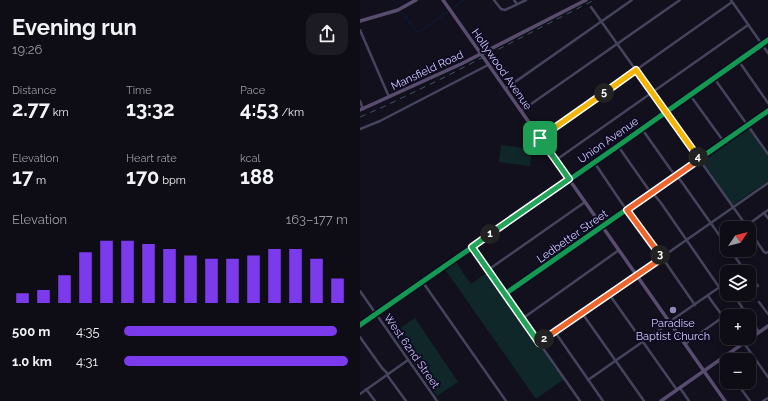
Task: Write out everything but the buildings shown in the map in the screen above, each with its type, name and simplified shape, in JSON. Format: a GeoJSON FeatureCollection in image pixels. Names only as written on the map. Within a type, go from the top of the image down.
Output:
{"type":"FeatureCollection","features":[{"type":"Feature","properties":{"kind":"main road"},"geometry":{"type":"LineString","coordinates":[[360,21],[398,10],[416,0]]}},
{"type":"Feature","properties":{"kind":"main road","name":"Hollywood Avenue"},"geometry":{"type":"LineString","coordinates":[[443,0],[725,401]]}},
{"type":"Feature","properties":{"kind":"main road","name":"Mansfield Road"},"geometry":{"type":"LineString","coordinates":[[362,109],[481,54],[586,0]]}},
{"type":"Feature","properties":{"kind":"main road"},"geometry":{"type":"LineString","coordinates":[[756,334],[768,326]]}},
{"type":"Feature","properties":{"kind":"main road"},"geometry":{"type":"LineString","coordinates":[[729,353],[740,345]]}},
{"type":"Feature","properties":{"kind":"main road"},"geometry":{"type":"LineString","coordinates":[[661,401],[720,360]]}},
{"type":"Feature","properties":{"kind":"street"},"geometry":{"type":"LineString","coordinates":[[494,0],[501,9],[504,10],[526,0]]}},
{"type":"Feature","properties":{"kind":"street"},"geometry":{"type":"LineString","coordinates":[[514,0],[517,4]]}},
{"type":"Feature","properties":{"kind":"street"},"geometry":{"type":"LineString","coordinates":[[505,89],[632,0]]}},
{"type":"Feature","properties":{"kind":"street"},"geometry":{"type":"LineString","coordinates":[[521,111],[680,0]]}},
{"type":"Feature","properties":{"kind":"street"},"geometry":{"type":"LineString","coordinates":[[540,138],[731,1],[768,53]]}},
{"type":"Feature","properties":{"kind":"street"},"geometry":{"type":"LineString","coordinates":[[591,7],[743,221]]}},
{"type":"Feature","properties":{"kind":"street"},"geometry":{"type":"LineString","coordinates":[[556,160],[748,25]]}},
{"type":"Feature","properties":{"kind":"street"},"geometry":{"type":"LineString","coordinates":[[360,30],[389,97]]}},
{"type":"Feature","properties":{"kind":"street","name":"Union Avenue"},"geometry":{"type":"LineString","coordinates":[[360,324],[618,146],[768,40]]}},
{"type":"Feature","properties":{"kind":"street"},"geometry":{"type":"LineString","coordinates":[[738,60],[768,103]]}},
{"type":"Feature","properties":{"kind":"street"},"geometry":{"type":"LineString","coordinates":[[360,129],[380,121],[488,65]]}},
{"type":"Feature","properties":{"kind":"street"},"geometry":{"type":"LineString","coordinates":[[714,78],[768,154]]}},
{"type":"Feature","properties":{"kind":"street"},"geometry":{"type":"LineString","coordinates":[[690,95],[724,142]]}},
{"type":"Feature","properties":{"kind":"street"},"geometry":{"type":"LineString","coordinates":[[360,101],[362,109]]}},
{"type":"Feature","properties":{"kind":"street","name":"Ledbetter Street"},"geometry":{"type":"LineString","coordinates":[[505,294],[768,111]]}},
{"type":"Feature","properties":{"kind":"street"},"geometry":{"type":"LineString","coordinates":[[642,129],[720,237]]}},
{"type":"Feature","properties":{"kind":"street"},"geometry":{"type":"LineString","coordinates":[[588,380],[719,287],[658,199],[618,146]]}},
{"type":"Feature","properties":{"kind":"street"},"geometry":{"type":"LineString","coordinates":[[594,162],[695,305]]}},
{"type":"Feature","properties":{"kind":"street"},"geometry":{"type":"LineString","coordinates":[[539,343],[768,183]]}},
{"type":"Feature","properties":{"kind":"street"},"geometry":{"type":"LineString","coordinates":[[488,270],[585,202]]}},
{"type":"Feature","properties":{"kind":"street"},"geometry":{"type":"LineString","coordinates":[[755,221],[768,210]]}},
{"type":"Feature","properties":{"kind":"street"},"geometry":{"type":"LineString","coordinates":[[764,213],[768,218]]}},
{"type":"Feature","properties":{"kind":"street"},"geometry":{"type":"LineString","coordinates":[[756,240],[764,252],[767,253]]}},
{"type":"Feature","properties":{"kind":"street"},"geometry":{"type":"LineString","coordinates":[[472,247],[580,401]]}},
{"type":"Feature","properties":{"kind":"street"},"geometry":{"type":"LineString","coordinates":[[522,319],[619,250]]}},
{"type":"Feature","properties":{"kind":"street"},"geometry":{"type":"LineString","coordinates":[[422,282],[506,401]]}},
{"type":"Feature","properties":{"kind":"street","name":"West 62nd Street"},"geometry":{"type":"LineString","coordinates":[[360,291],[437,401]]}},
{"type":"Feature","properties":{"kind":"street"},"geometry":{"type":"LineString","coordinates":[[609,294],[678,389],[689,401]]}},
{"type":"Feature","properties":{"kind":"street"},"geometry":{"type":"LineString","coordinates":[[708,296],[720,313]]}},
{"type":"Feature","properties":{"kind":"street"},"geometry":{"type":"LineString","coordinates":[[759,302],[768,314]]}},
{"type":"Feature","properties":{"kind":"street"},"geometry":{"type":"LineString","coordinates":[[582,313],[644,401]]}},
{"type":"Feature","properties":{"kind":"street"},"geometry":{"type":"LineString","coordinates":[[685,344],[720,319]]}},
{"type":"Feature","properties":{"kind":"street"},"geometry":{"type":"LineString","coordinates":[[756,327],[759,332]]}},
{"type":"Feature","properties":{"kind":"street"},"geometry":{"type":"LineString","coordinates":[[555,332],[603,401]]}},
{"type":"Feature","properties":{"kind":"street"},"geometry":{"type":"LineString","coordinates":[[360,337],[406,401]]}},
{"type":"Feature","properties":{"kind":"street"},"geometry":{"type":"LineString","coordinates":[[745,345],[768,377]]}},
{"type":"Feature","properties":{"kind":"street"},"geometry":{"type":"LineString","coordinates":[[360,394],[408,360]]}},
{"type":"Feature","properties":{"kind":"street"},"geometry":{"type":"LineString","coordinates":[[366,389],[375,401]]}},
{"type":"Feature","properties":{"kind":"street"},"geometry":{"type":"LineString","coordinates":[[741,389],[750,401]]}},
{"type":"Feature","properties":{"kind":"street"},"geometry":{"type":"LineString","coordinates":[[764,401],[768,398]]}},
{"type":"Feature","properties":{"kind":"green space"},"geometry":{"type":"Polygon","coordinates":[[[748,127],[768,156],[768,181],[733,205],[701,159],[748,127]]]}},
{"type":"Feature","properties":{"kind":"green space"},"geometry":{"type":"Polygon","coordinates":[[[501,145],[532,149],[530,166],[499,162],[501,145]]]}},
{"type":"Feature","properties":{"kind":"green space"},"geometry":{"type":"Polygon","coordinates":[[[455,261],[471,284],[488,272],[564,379],[536,399],[444,268],[455,261]]]}},
{"type":"Feature","properties":{"kind":"green space"},"geometry":{"type":"Polygon","coordinates":[[[415,318],[458,382],[437,396],[393,333],[415,318]]]}},
{"type":"Feature","properties":{"kind":"waterway"},"geometry":{"type":"LineString","coordinates":[[393,0],[398,6]]}},
{"type":"Feature","properties":{"kind":"waterway"},"geometry":{"type":"LineString","coordinates":[[452,9],[463,0]]}},
{"type":"Feature","properties":{"kind":"waterway"},"geometry":{"type":"LineString","coordinates":[[402,12],[416,31],[419,32],[431,24]]}},
{"type":"Feature","properties":{"kind":"waterway"},"geometry":{"type":"LineString","coordinates":[[434,22],[448,12]]}},
{"type":"Feature","properties":{"kind":"railway"},"geometry":{"type":"LineString","coordinates":[[360,117],[439,80],[594,0]]}},
{"type":"Feature","properties":{"kind":"cycle path"},"geometry":{"type":"LineString","coordinates":[[360,325],[768,40]]}},
{"type":"Feature","properties":{"kind":"cycle path"},"geometry":{"type":"LineString","coordinates":[[505,294],[768,111]]}},
{"type":"Feature","properties":{"kind":"place","name":"Paradise Baptist Church"},"geometry":{"type":"Point","coordinates":[673,310]}},
{"type":"Feature","properties":{"kind":"route"},"geometry":{"type":"LineString","coordinates":[[636,70],[700,159],[627,210],[662,258],[539,343],[472,247],[569,179],[540,138],[636,70]]}}]}
